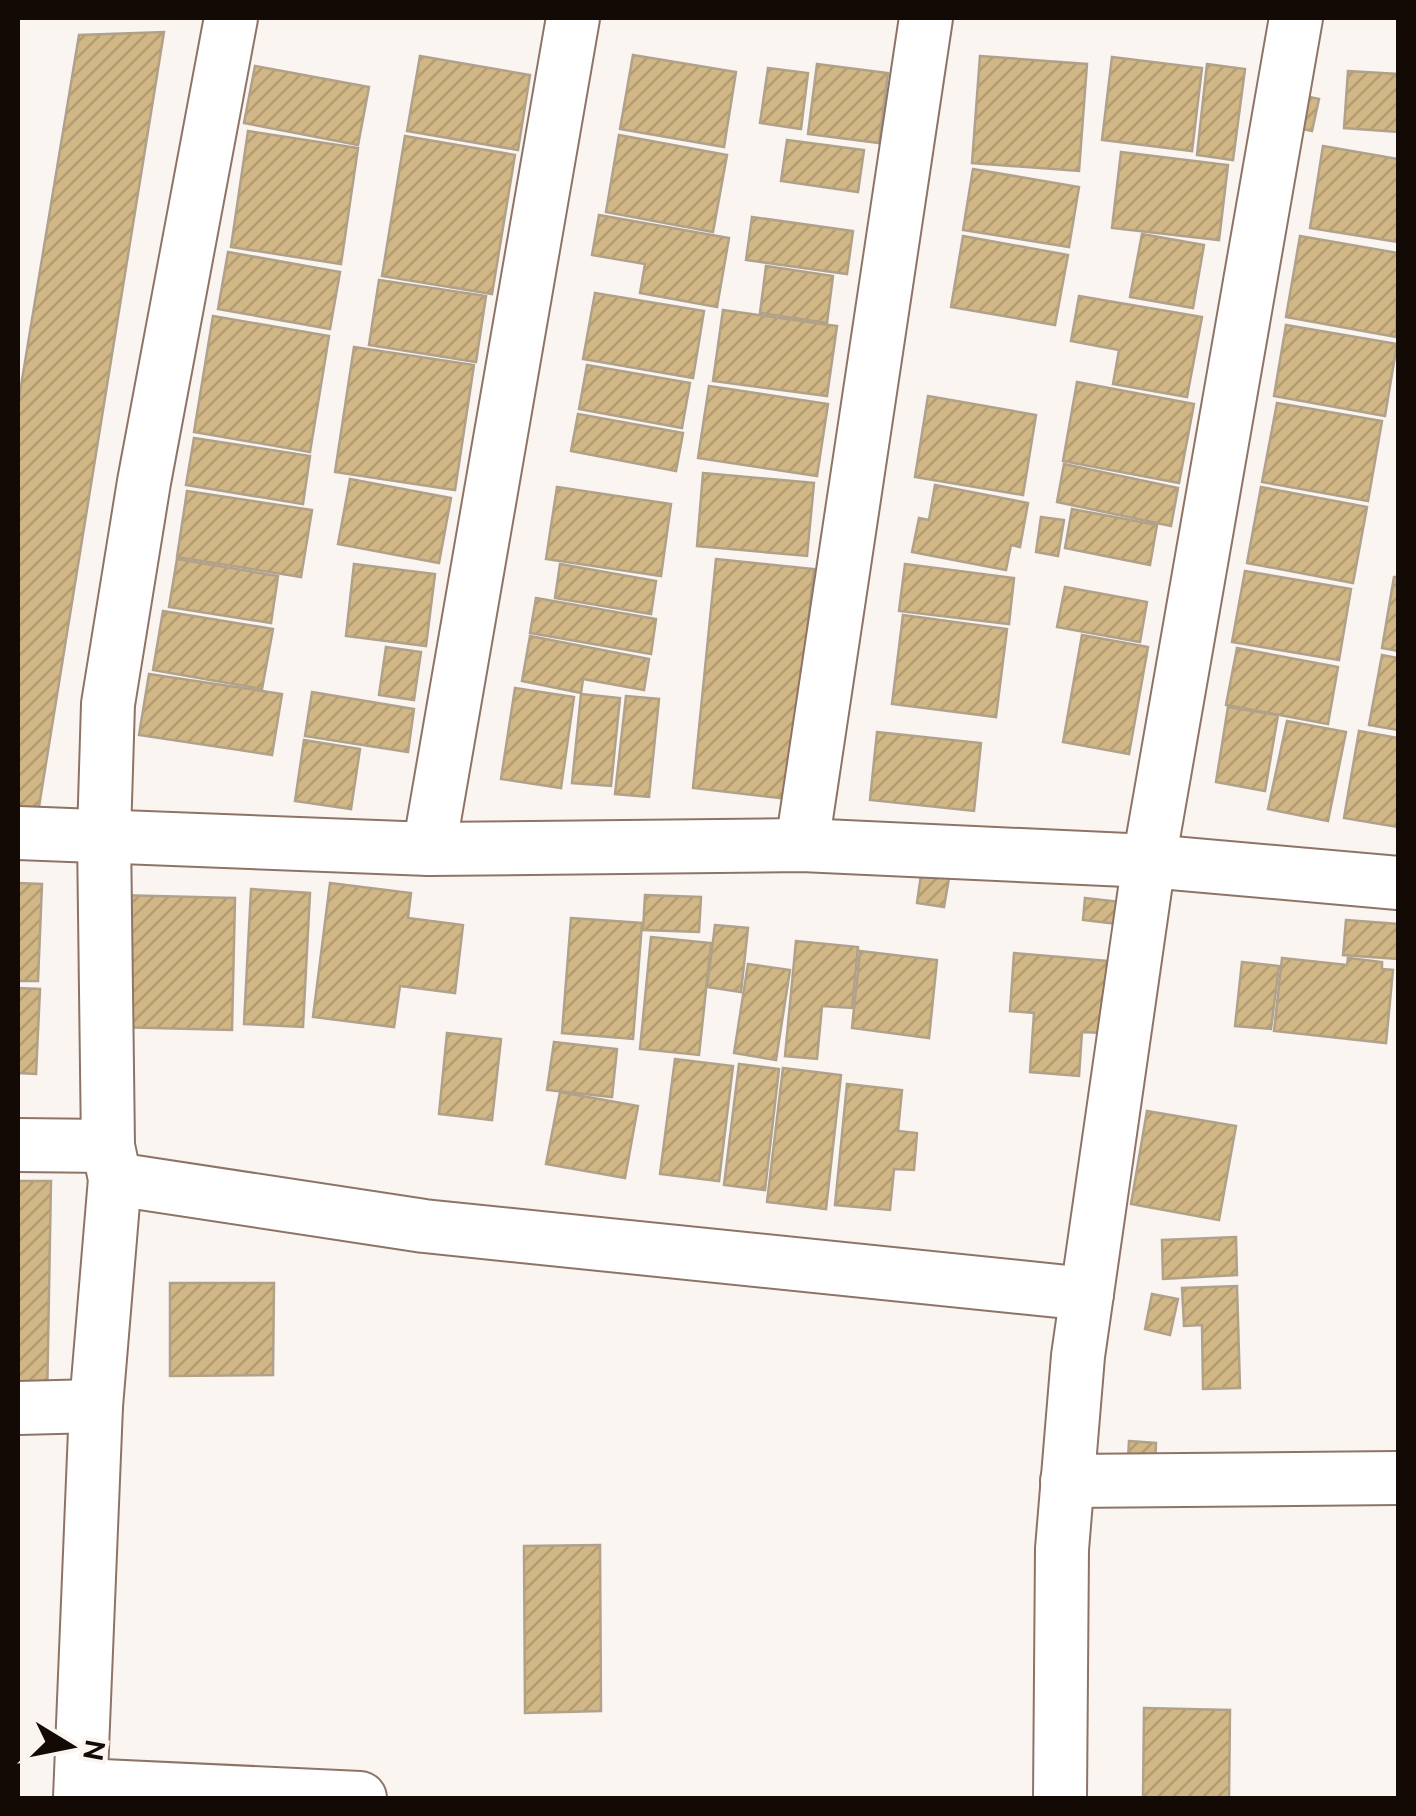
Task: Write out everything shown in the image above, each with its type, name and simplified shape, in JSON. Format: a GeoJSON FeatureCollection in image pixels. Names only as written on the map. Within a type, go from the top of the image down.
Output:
{"type":"FeatureCollection","features":[{"type":"Feature","properties":{"kind":"street"},"geometry":{"type":"LineString","coordinates":[[231,18],[144,482],[108,704],[104,836],[112,1162],[96,1406],[80,1791],[360,1798]]}},
{"type":"Feature","properties":{"kind":"street"},"geometry":{"type":"LineString","coordinates":[[428,849],[573,18]]}},
{"type":"Feature","properties":{"kind":"street"},"geometry":{"type":"LineString","coordinates":[[802,845],[926,18]]}},
{"type":"Feature","properties":{"kind":"street"},"geometry":{"type":"LineString","coordinates":[[1060,1798],[1062,1549],[1087,1294],[1149,860],[1296,18]]}},
{"type":"Feature","properties":{"kind":"street"},"geometry":{"type":"LineString","coordinates":[[18,833],[428,849],[802,845],[1149,860],[1398,883]]}},
{"type":"Feature","properties":{"kind":"street"},"geometry":{"type":"LineString","coordinates":[[18,1146],[424,1226],[1087,1294]]}},
{"type":"Feature","properties":{"kind":"street"},"geometry":{"type":"LineString","coordinates":[[18,1408],[96,1406]]}},
{"type":"Feature","properties":{"kind":"street"},"geometry":{"type":"LineString","coordinates":[[1067,1481],[1398,1478]]}},
{"type":"Feature","properties":{"kind":"building"},"geometry":{"type":"Polygon","coordinates":[[[164,32],[37,819],[18,816],[18,404],[79,35],[164,32]]]}},
{"type":"Feature","properties":{"kind":"building"},"geometry":{"type":"Polygon","coordinates":[[[633,55],[736,72],[724,147],[620,129],[633,55]]]}},
{"type":"Feature","properties":{"kind":"building"},"geometry":{"type":"Polygon","coordinates":[[[420,56],[530,75],[518,150],[407,131],[420,56]]]}},
{"type":"Feature","properties":{"kind":"building"},"geometry":{"type":"Polygon","coordinates":[[[980,56],[1087,64],[1079,171],[972,163],[980,56]]]}},
{"type":"Feature","properties":{"kind":"building"},"geometry":{"type":"Polygon","coordinates":[[[1112,57],[1202,68],[1192,151],[1102,140],[1112,57]]]}},
{"type":"Feature","properties":{"kind":"building"},"geometry":{"type":"Polygon","coordinates":[[[817,64],[888,73],[879,143],[808,134],[817,64]]]}},
{"type":"Feature","properties":{"kind":"building"},"geometry":{"type":"Polygon","coordinates":[[[1207,64],[1245,69],[1233,160],[1197,155],[1207,64]]]}},
{"type":"Feature","properties":{"kind":"building"},"geometry":{"type":"Polygon","coordinates":[[[255,66],[369,87],[358,145],[244,123],[255,66]]]}},
{"type":"Feature","properties":{"kind":"building"},"geometry":{"type":"Polygon","coordinates":[[[768,68],[808,73],[801,129],[760,123],[768,68]]]}},
{"type":"Feature","properties":{"kind":"building"},"geometry":{"type":"Polygon","coordinates":[[[1348,71],[1398,74],[1398,132],[1344,128],[1348,71]]]}},
{"type":"Feature","properties":{"kind":"building"},"geometry":{"type":"Polygon","coordinates":[[[1295,94],[1319,99],[1312,131],[1289,126],[1295,94]]]}},
{"type":"Feature","properties":{"kind":"building"},"geometry":{"type":"Polygon","coordinates":[[[248,131],[358,148],[341,264],[231,247],[248,131]]]}},
{"type":"Feature","properties":{"kind":"building"},"geometry":{"type":"Polygon","coordinates":[[[619,135],[727,155],[713,232],[606,212],[619,135]]]}},
{"type":"Feature","properties":{"kind":"building"},"geometry":{"type":"Polygon","coordinates":[[[405,136],[515,155],[492,294],[382,276],[405,136]]]}},
{"type":"Feature","properties":{"kind":"building"},"geometry":{"type":"Polygon","coordinates":[[[787,140],[864,150],[858,192],[781,181],[787,140]]]}},
{"type":"Feature","properties":{"kind":"building"},"geometry":{"type":"Polygon","coordinates":[[[1323,146],[1398,159],[1398,242],[1310,228],[1323,146]]]}},
{"type":"Feature","properties":{"kind":"building"},"geometry":{"type":"Polygon","coordinates":[[[1121,152],[1228,165],[1219,240],[1112,228],[1121,152]]]}},
{"type":"Feature","properties":{"kind":"building"},"geometry":{"type":"Polygon","coordinates":[[[973,169],[1079,187],[1069,247],[963,230],[973,169]]]}},
{"type":"Feature","properties":{"kind":"building"},"geometry":{"type":"Polygon","coordinates":[[[599,215],[729,238],[717,307],[640,293],[645,264],[592,255],[599,215]]]}},
{"type":"Feature","properties":{"kind":"building"},"geometry":{"type":"Polygon","coordinates":[[[752,217],[853,231],[847,274],[746,260],[752,217]]]}},
{"type":"Feature","properties":{"kind":"building"},"geometry":{"type":"Polygon","coordinates":[[[1142,234],[1204,245],[1193,308],[1130,297],[1142,234]]]}},
{"type":"Feature","properties":{"kind":"building"},"geometry":{"type":"Polygon","coordinates":[[[963,236],[1068,255],[1055,325],[951,307],[963,236]]]}},
{"type":"Feature","properties":{"kind":"building"},"geometry":{"type":"Polygon","coordinates":[[[1300,236],[1398,253],[1396,337],[1286,317],[1300,236]]]}},
{"type":"Feature","properties":{"kind":"building"},"geometry":{"type":"Polygon","coordinates":[[[228,252],[340,272],[330,329],[218,309],[228,252]]]}},
{"type":"Feature","properties":{"kind":"building"},"geometry":{"type":"Polygon","coordinates":[[[766,266],[833,276],[827,323],[760,313],[766,266]]]}},
{"type":"Feature","properties":{"kind":"building"},"geometry":{"type":"Polygon","coordinates":[[[379,280],[486,296],[476,362],[369,345],[379,280]]]}},
{"type":"Feature","properties":{"kind":"building"},"geometry":{"type":"Polygon","coordinates":[[[595,293],[704,311],[693,378],[583,359],[595,293]]]}},
{"type":"Feature","properties":{"kind":"building"},"geometry":{"type":"Polygon","coordinates":[[[1079,296],[1202,317],[1187,397],[1113,384],[1119,350],[1071,341],[1079,296]]]}},
{"type":"Feature","properties":{"kind":"building"},"geometry":{"type":"Polygon","coordinates":[[[723,310],[837,326],[827,396],[713,381],[723,310]]]}},
{"type":"Feature","properties":{"kind":"building"},"geometry":{"type":"Polygon","coordinates":[[[213,316],[329,336],[310,452],[194,432],[213,316]]]}},
{"type":"Feature","properties":{"kind":"building"},"geometry":{"type":"Polygon","coordinates":[[[1286,325],[1397,344],[1385,416],[1274,396],[1286,325]]]}},
{"type":"Feature","properties":{"kind":"building"},"geometry":{"type":"Polygon","coordinates":[[[354,347],[474,365],[455,490],[335,472],[354,347]]]}},
{"type":"Feature","properties":{"kind":"building"},"geometry":{"type":"Polygon","coordinates":[[[587,365],[690,383],[682,428],[579,409],[587,365]]]}},
{"type":"Feature","properties":{"kind":"building"},"geometry":{"type":"Polygon","coordinates":[[[1077,382],[1194,404],[1179,483],[1063,461],[1077,382]]]}},
{"type":"Feature","properties":{"kind":"building"},"geometry":{"type":"Polygon","coordinates":[[[709,386],[828,404],[817,476],[698,458],[709,386]]]}},
{"type":"Feature","properties":{"kind":"building"},"geometry":{"type":"Polygon","coordinates":[[[928,396],[1036,415],[1023,495],[915,477],[928,396]]]}},
{"type":"Feature","properties":{"kind":"building"},"geometry":{"type":"Polygon","coordinates":[[[1277,403],[1382,421],[1368,501],[1262,482],[1277,403]]]}},
{"type":"Feature","properties":{"kind":"building"},"geometry":{"type":"Polygon","coordinates":[[[578,414],[683,433],[676,471],[571,451],[578,414]]]}},
{"type":"Feature","properties":{"kind":"building"},"geometry":{"type":"Polygon","coordinates":[[[194,438],[310,456],[303,504],[186,485],[194,438]]]}},
{"type":"Feature","properties":{"kind":"building"},"geometry":{"type":"Polygon","coordinates":[[[1064,464],[1178,488],[1171,526],[1057,502],[1064,464]]]}},
{"type":"Feature","properties":{"kind":"building"},"geometry":{"type":"Polygon","coordinates":[[[703,473],[814,483],[807,556],[697,546],[703,473]]]}},
{"type":"Feature","properties":{"kind":"building"},"geometry":{"type":"Polygon","coordinates":[[[350,479],[451,498],[439,563],[338,544],[350,479]]]}},
{"type":"Feature","properties":{"kind":"building"},"geometry":{"type":"Polygon","coordinates":[[[935,485],[1028,503],[1020,547],[1011,545],[1006,570],[912,552],[919,518],[929,520],[935,485]]]}},
{"type":"Feature","properties":{"kind":"building"},"geometry":{"type":"Polygon","coordinates":[[[557,487],[671,504],[661,576],[546,559],[557,487]]]}},
{"type":"Feature","properties":{"kind":"building"},"geometry":{"type":"Polygon","coordinates":[[[1261,487],[1367,507],[1353,583],[1247,563],[1261,487]]]}},
{"type":"Feature","properties":{"kind":"building"},"geometry":{"type":"Polygon","coordinates":[[[187,491],[312,510],[301,577],[177,557],[187,491]]]}},
{"type":"Feature","properties":{"kind":"building"},"geometry":{"type":"Polygon","coordinates":[[[1072,509],[1157,525],[1150,565],[1065,548],[1072,509]]]}},
{"type":"Feature","properties":{"kind":"building"},"geometry":{"type":"Polygon","coordinates":[[[1041,517],[1064,520],[1058,556],[1036,552],[1041,517]]]}},
{"type":"Feature","properties":{"kind":"building"},"geometry":{"type":"Polygon","coordinates":[[[177,559],[278,576],[271,623],[169,607],[177,559]]]}},
{"type":"Feature","properties":{"kind":"building"},"geometry":{"type":"Polygon","coordinates":[[[716,559],[814,569],[789,799],[693,788],[716,559]]]}},
{"type":"Feature","properties":{"kind":"building"},"geometry":{"type":"Polygon","coordinates":[[[354,564],[435,574],[426,646],[346,636],[354,564]]]}},
{"type":"Feature","properties":{"kind":"building"},"geometry":{"type":"Polygon","coordinates":[[[560,564],[656,581],[651,614],[555,598],[560,564]]]}},
{"type":"Feature","properties":{"kind":"building"},"geometry":{"type":"Polygon","coordinates":[[[905,564],[1014,578],[1009,624],[899,611],[905,564]]]}},
{"type":"Feature","properties":{"kind":"building"},"geometry":{"type":"Polygon","coordinates":[[[1245,571],[1351,589],[1339,660],[1232,642],[1245,571]]]}},
{"type":"Feature","properties":{"kind":"building"},"geometry":{"type":"Polygon","coordinates":[[[1394,577],[1398,577],[1398,651],[1382,648],[1394,577]]]}},
{"type":"Feature","properties":{"kind":"building"},"geometry":{"type":"Polygon","coordinates":[[[1065,587],[1147,602],[1140,642],[1057,627],[1065,587]]]}},
{"type":"Feature","properties":{"kind":"building"},"geometry":{"type":"Polygon","coordinates":[[[536,598],[656,619],[651,654],[530,633],[536,598]]]}},
{"type":"Feature","properties":{"kind":"building"},"geometry":{"type":"Polygon","coordinates":[[[163,611],[273,629],[262,689],[153,670],[163,611]]]}},
{"type":"Feature","properties":{"kind":"building"},"geometry":{"type":"Polygon","coordinates":[[[903,615],[1007,629],[996,717],[892,704],[903,615]]]}},
{"type":"Feature","properties":{"kind":"building"},"geometry":{"type":"Polygon","coordinates":[[[1082,635],[1148,647],[1129,754],[1063,742],[1082,635]]]}},
{"type":"Feature","properties":{"kind":"building"},"geometry":{"type":"Polygon","coordinates":[[[530,636],[649,659],[644,690],[583,679],[581,693],[522,681],[530,636]]]}},
{"type":"Feature","properties":{"kind":"building"},"geometry":{"type":"Polygon","coordinates":[[[386,647],[421,652],[414,700],[379,695],[386,647]]]}},
{"type":"Feature","properties":{"kind":"building"},"geometry":{"type":"Polygon","coordinates":[[[1237,648],[1338,667],[1328,724],[1226,705],[1237,648]]]}},
{"type":"Feature","properties":{"kind":"building"},"geometry":{"type":"Polygon","coordinates":[[[1382,655],[1398,658],[1398,730],[1369,725],[1382,655]]]}},
{"type":"Feature","properties":{"kind":"building"},"geometry":{"type":"Polygon","coordinates":[[[149,674],[282,694],[272,755],[139,735],[149,674]]]}},
{"type":"Feature","properties":{"kind":"building"},"geometry":{"type":"Polygon","coordinates":[[[515,688],[574,697],[561,788],[501,779],[515,688]]]}},
{"type":"Feature","properties":{"kind":"building"},"geometry":{"type":"Polygon","coordinates":[[[312,692],[414,709],[408,752],[305,736],[312,692]]]}},
{"type":"Feature","properties":{"kind":"building"},"geometry":{"type":"Polygon","coordinates":[[[581,694],[620,698],[611,786],[572,783],[581,694]]]}},
{"type":"Feature","properties":{"kind":"building"},"geometry":{"type":"Polygon","coordinates":[[[626,696],[659,699],[649,797],[615,794],[626,696]]]}},
{"type":"Feature","properties":{"kind":"building"},"geometry":{"type":"Polygon","coordinates":[[[1228,707],[1278,715],[1265,791],[1216,782],[1228,707]]]}},
{"type":"Feature","properties":{"kind":"building"},"geometry":{"type":"Polygon","coordinates":[[[1287,721],[1346,732],[1328,821],[1268,809],[1287,721]]]}},
{"type":"Feature","properties":{"kind":"building"},"geometry":{"type":"Polygon","coordinates":[[[1359,731],[1398,738],[1398,827],[1344,818],[1359,731]]]}},
{"type":"Feature","properties":{"kind":"building"},"geometry":{"type":"Polygon","coordinates":[[[877,732],[981,743],[974,811],[870,800],[877,732]]]}},
{"type":"Feature","properties":{"kind":"building"},"geometry":{"type":"Polygon","coordinates":[[[304,740],[360,749],[351,809],[295,801],[304,740]]]}},
{"type":"Feature","properties":{"kind":"building"},"geometry":{"type":"Polygon","coordinates":[[[922,868],[950,872],[944,907],[917,903],[922,868]]]}},
{"type":"Feature","properties":{"kind":"building"},"geometry":{"type":"Polygon","coordinates":[[[18,883],[42,884],[38,981],[18,981],[18,883]]]}},
{"type":"Feature","properties":{"kind":"building"},"geometry":{"type":"Polygon","coordinates":[[[330,883],[411,893],[408,918],[463,925],[455,993],[400,986],[394,1027],[313,1017],[330,883]]]}},
{"type":"Feature","properties":{"kind":"building"},"geometry":{"type":"Polygon","coordinates":[[[251,889],[310,893],[303,1027],[244,1024],[251,889]]]}},
{"type":"Feature","properties":{"kind":"building"},"geometry":{"type":"Polygon","coordinates":[[[116,895],[235,898],[232,1030],[113,1027],[116,895]]]}},
{"type":"Feature","properties":{"kind":"building"},"geometry":{"type":"Polygon","coordinates":[[[645,895],[701,897],[699,932],[643,930],[645,895]]]}},
{"type":"Feature","properties":{"kind":"building"},"geometry":{"type":"Polygon","coordinates":[[[1085,898],[1121,902],[1118,924],[1083,920],[1085,898]]]}},
{"type":"Feature","properties":{"kind":"building"},"geometry":{"type":"Polygon","coordinates":[[[571,918],[642,923],[633,1039],[562,1033],[571,918]]]}},
{"type":"Feature","properties":{"kind":"building"},"geometry":{"type":"Polygon","coordinates":[[[1346,920],[1398,924],[1397,959],[1343,955],[1346,920]]]}},
{"type":"Feature","properties":{"kind":"building"},"geometry":{"type":"Polygon","coordinates":[[[715,925],[748,928],[741,992],[707,987],[715,925]]]}},
{"type":"Feature","properties":{"kind":"building"},"geometry":{"type":"Polygon","coordinates":[[[651,937],[711,943],[699,1055],[640,1049],[651,937]]]}},
{"type":"Feature","properties":{"kind":"building"},"geometry":{"type":"Polygon","coordinates":[[[796,941],[858,947],[852,1008],[822,1006],[817,1059],[785,1056],[796,941]]]}},
{"type":"Feature","properties":{"kind":"building"},"geometry":{"type":"Polygon","coordinates":[[[860,951],[937,960],[929,1038],[852,1028],[860,951]]]}},
{"type":"Feature","properties":{"kind":"building"},"geometry":{"type":"Polygon","coordinates":[[[1014,953],[1107,961],[1102,1033],[1082,1032],[1079,1076],[1030,1072],[1034,1013],[1010,1011],[1014,953]]]}},
{"type":"Feature","properties":{"kind":"building"},"geometry":{"type":"Polygon","coordinates":[[[1282,958],[1347,965],[1348,958],[1382,962],[1382,969],[1393,970],[1386,1043],[1274,1031],[1282,958]]]}},
{"type":"Feature","properties":{"kind":"building"},"geometry":{"type":"Polygon","coordinates":[[[1242,962],[1279,966],[1271,1029],[1235,1026],[1242,962]]]}},
{"type":"Feature","properties":{"kind":"building"},"geometry":{"type":"Polygon","coordinates":[[[748,964],[790,970],[776,1060],[734,1053],[748,964]]]}},
{"type":"Feature","properties":{"kind":"building"},"geometry":{"type":"Polygon","coordinates":[[[18,988],[40,989],[36,1074],[18,1073],[18,988]]]}},
{"type":"Feature","properties":{"kind":"building"},"geometry":{"type":"Polygon","coordinates":[[[447,1033],[501,1039],[492,1120],[439,1114],[447,1033]]]}},
{"type":"Feature","properties":{"kind":"building"},"geometry":{"type":"Polygon","coordinates":[[[554,1042],[617,1049],[612,1097],[547,1090],[554,1042]]]}},
{"type":"Feature","properties":{"kind":"building"},"geometry":{"type":"Polygon","coordinates":[[[675,1059],[733,1066],[719,1181],[660,1174],[675,1059]]]}},
{"type":"Feature","properties":{"kind":"building"},"geometry":{"type":"Polygon","coordinates":[[[739,1064],[779,1069],[765,1190],[724,1185],[739,1064]]]}},
{"type":"Feature","properties":{"kind":"building"},"geometry":{"type":"Polygon","coordinates":[[[783,1068],[841,1075],[826,1209],[767,1202],[783,1068]]]}},
{"type":"Feature","properties":{"kind":"building"},"geometry":{"type":"Polygon","coordinates":[[[847,1084],[902,1090],[898,1131],[917,1133],[914,1170],[894,1169],[890,1210],[835,1205],[847,1084]]]}},
{"type":"Feature","properties":{"kind":"building"},"geometry":{"type":"Polygon","coordinates":[[[560,1092],[638,1106],[625,1178],[546,1164],[560,1092]]]}},
{"type":"Feature","properties":{"kind":"building"},"geometry":{"type":"Polygon","coordinates":[[[1147,1111],[1236,1126],[1219,1220],[1131,1204],[1147,1111]]]}},
{"type":"Feature","properties":{"kind":"building"},"geometry":{"type":"Polygon","coordinates":[[[18,1181],[51,1181],[47,1403],[18,1403],[18,1181]]]}},
{"type":"Feature","properties":{"kind":"building"},"geometry":{"type":"Polygon","coordinates":[[[1236,1237],[1237,1275],[1163,1279],[1162,1240],[1236,1237]]]}},
{"type":"Feature","properties":{"kind":"building"},"geometry":{"type":"Polygon","coordinates":[[[170,1283],[274,1283],[273,1375],[170,1376],[170,1283]]]}},
{"type":"Feature","properties":{"kind":"building"},"geometry":{"type":"Polygon","coordinates":[[[1237,1286],[1240,1388],[1203,1389],[1202,1325],[1184,1326],[1182,1288],[1237,1286]]]}},
{"type":"Feature","properties":{"kind":"building"},"geometry":{"type":"Polygon","coordinates":[[[1152,1294],[1178,1299],[1170,1335],[1145,1329],[1152,1294]]]}},
{"type":"Feature","properties":{"kind":"building"},"geometry":{"type":"Polygon","coordinates":[[[1129,1441],[1156,1443],[1155,1463],[1128,1460],[1129,1441]]]}},
{"type":"Feature","properties":{"kind":"building"},"geometry":{"type":"Polygon","coordinates":[[[600,1545],[601,1711],[525,1713],[524,1546],[600,1545]]]}},
{"type":"Feature","properties":{"kind":"building"},"geometry":{"type":"Polygon","coordinates":[[[1144,1708],[1230,1710],[1229,1798],[1143,1798],[1144,1708]]]}}]}
